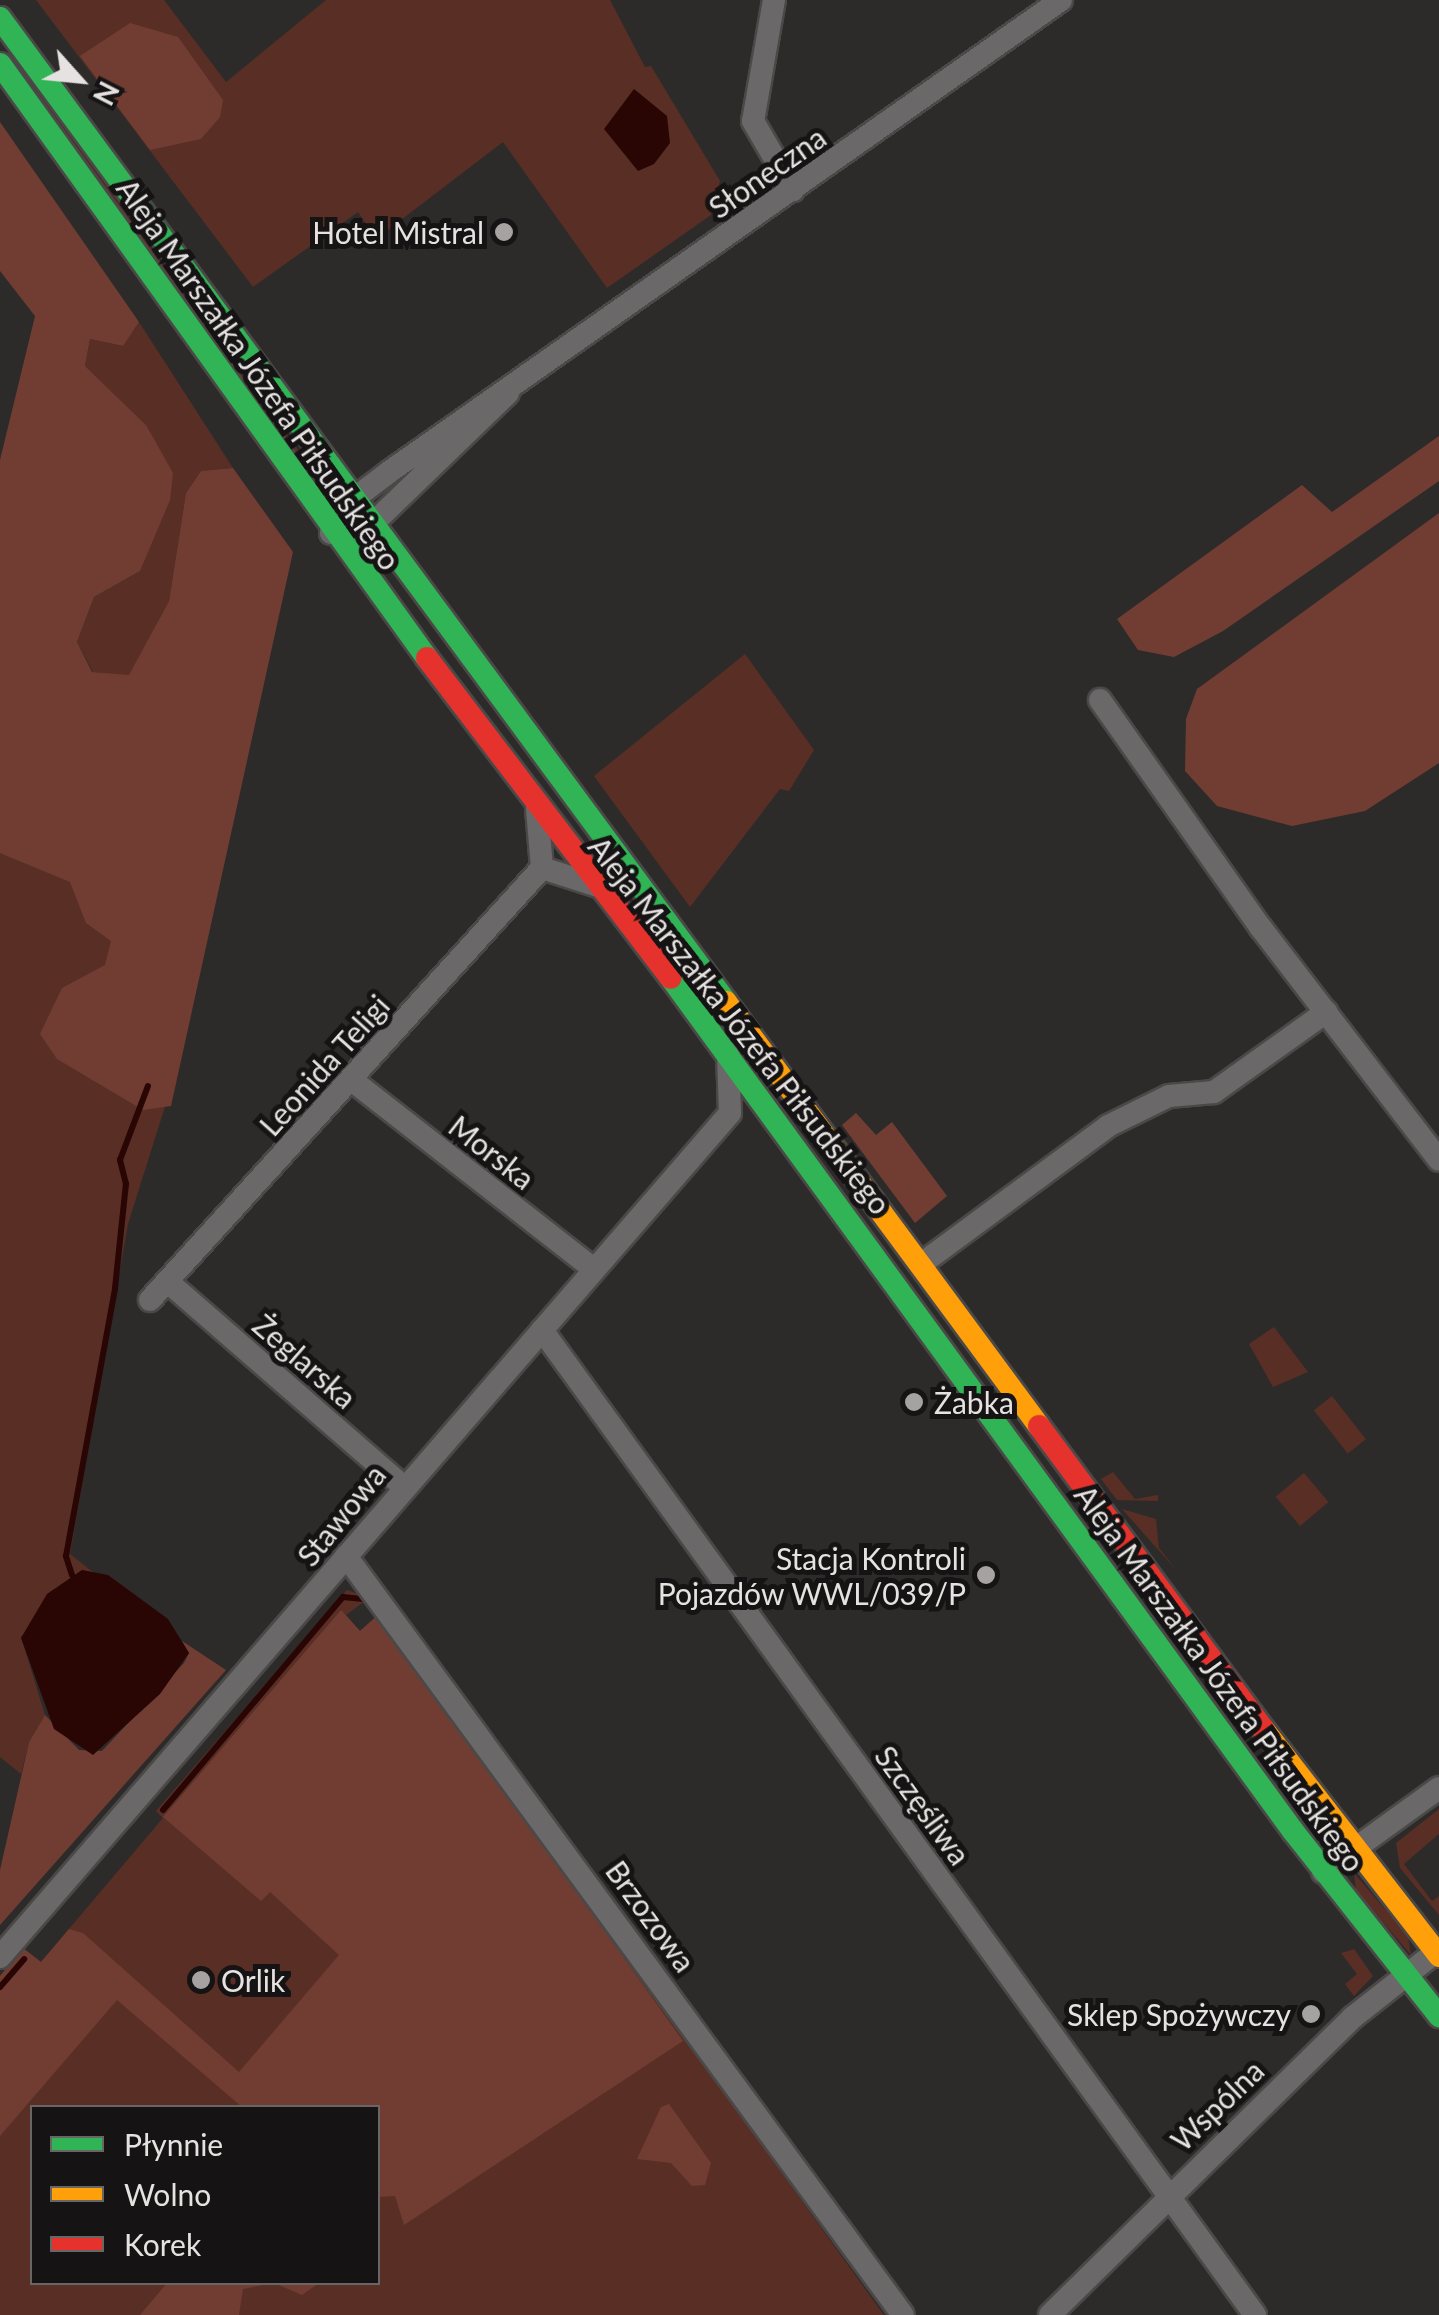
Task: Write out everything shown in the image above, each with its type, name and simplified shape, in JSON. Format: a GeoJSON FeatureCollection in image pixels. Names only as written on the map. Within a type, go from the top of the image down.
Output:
{"type":"FeatureCollection","features":[{"type":"Feature","properties":{"kind":"main road","name":"Aleja Marszałka Józefa Piłsudskiego"},"geometry":{"type":"LineString","coordinates":[[0,18],[1354,1850],[1438,1954]]}},
{"type":"Feature","properties":{"kind":"main road","name":"Aleja Marszałka Józefa Piłsudskiego"},"geometry":{"type":"LineString","coordinates":[[0,64],[331,533],[595,885],[781,1121],[1323,1872],[1439,2016]]}},
{"type":"Feature","properties":{"kind":"street"},"geometry":{"type":"LineString","coordinates":[[774,0],[753,122],[793,190]]}},
{"type":"Feature","properties":{"kind":"street","name":"Słoneczna"},"geometry":{"type":"LineString","coordinates":[[331,533],[356,498],[1061,0]]}},
{"type":"Feature","properties":{"kind":"street","name":"Słoneczna"},"geometry":{"type":"LineString","coordinates":[[375,522],[508,393]]}},
{"type":"Feature","properties":{"kind":"street"},"geometry":{"type":"LineString","coordinates":[[331,533],[358,535],[375,522]]}},
{"type":"Feature","properties":{"kind":"street"},"geometry":{"type":"LineString","coordinates":[[1100,700],[1326,1012],[1439,1160]]}},
{"type":"Feature","properties":{"kind":"street"},"geometry":{"type":"LineString","coordinates":[[537,809],[542,868],[595,885]]}},
{"type":"Feature","properties":{"kind":"street","name":"Leonida Teligi"},"geometry":{"type":"LineString","coordinates":[[150,1300],[353,1081],[542,868]]}},
{"type":"Feature","properties":{"kind":"street"},"geometry":{"type":"LineString","coordinates":[[921,1264],[1108,1126],[1169,1096],[1214,1092],[1326,1012]]}},
{"type":"Feature","properties":{"kind":"street"},"geometry":{"type":"LineString","coordinates":[[728,1052],[730,1113],[781,1121]]}},
{"type":"Feature","properties":{"kind":"street","name":"Morska"},"geometry":{"type":"LineString","coordinates":[[353,1081],[594,1269]]}},
{"type":"Feature","properties":{"kind":"street","name":"Stawowa"},"geometry":{"type":"LineString","coordinates":[[0,1957],[403,1486],[730,1113]]}},
{"type":"Feature","properties":{"kind":"street","name":"Żeglarska"},"geometry":{"type":"LineString","coordinates":[[168,1282],[403,1486]]}},
{"type":"Feature","properties":{"kind":"street","name":"Szczęśliwa"},"geometry":{"type":"LineString","coordinates":[[542,1330],[1255,2315]]}},
{"type":"Feature","properties":{"kind":"street","name":"Brzozowa"},"geometry":{"type":"LineString","coordinates":[[346,1556],[903,2315]]}},
{"type":"Feature","properties":{"kind":"street"},"geometry":{"type":"LineString","coordinates":[[1323,1872],[1439,1788]]}},
{"type":"Feature","properties":{"kind":"street","name":"Wspólna"},"geometry":{"type":"LineString","coordinates":[[1050,2315],[1168,2193],[1352,2018],[1438,1954]]}},
{"type":"Feature","properties":{"kind":"shaded area"},"geometry":{"type":"Polygon","coordinates":[[[36,0],[164,0],[226,82],[326,0],[610,0],[645,67],[651,66],[720,181],[711,215],[607,288],[503,142],[376,239],[358,212],[253,287],[36,0]]]}},
{"type":"Feature","properties":{"kind":"shaded area"},"geometry":{"type":"Polygon","coordinates":[[[130,23],[178,37],[223,100],[220,117],[201,139],[150,150],[80,56],[130,23]]]}},
{"type":"Feature","properties":{"kind":"shaded area"},"geometry":{"type":"Polygon","coordinates":[[[0,40],[323,484],[293,454],[0,40]]]}},
{"type":"Feature","properties":{"kind":"shaded area"},"geometry":{"type":"Polygon","coordinates":[[[634,89],[667,116],[670,143],[654,164],[638,171],[604,129],[634,89]]]}},
{"type":"Feature","properties":{"kind":"shaded area"},"geometry":{"type":"Polygon","coordinates":[[[0,122],[139,322],[123,346],[90,339],[85,366],[146,425],[173,473],[170,500],[140,571],[94,597],[77,642],[92,672],[129,675],[169,601],[186,493],[201,471],[233,468],[293,552],[171,1106],[143,1110],[57,1059],[40,1034],[62,988],[105,965],[111,941],[86,923],[70,882],[0,853],[0,460],[35,316],[0,271],[0,122]]]}},
{"type":"Feature","properties":{"kind":"shaded area"},"geometry":{"type":"Polygon","coordinates":[[[139,322],[233,468],[201,471],[186,493],[169,601],[129,676],[93,672],[77,642],[94,597],[140,571],[146,425],[85,366],[90,339],[122,346],[139,322]]]}},
{"type":"Feature","properties":{"kind":"shaded area"},"geometry":{"type":"Polygon","coordinates":[[[1439,436],[1439,481],[1223,631],[1174,657],[1138,650],[1117,619],[1302,485],[1332,512],[1439,436]]]}},
{"type":"Feature","properties":{"kind":"shaded area"},"geometry":{"type":"Polygon","coordinates":[[[1439,513],[1439,763],[1365,811],[1292,826],[1217,806],[1185,771],[1186,719],[1197,689],[1439,513]]]}},
{"type":"Feature","properties":{"kind":"shaded area"},"geometry":{"type":"Polygon","coordinates":[[[745,654],[814,750],[789,791],[780,789],[690,907],[594,776],[745,654]]]}},
{"type":"Feature","properties":{"kind":"shaded area"},"geometry":{"type":"Polygon","coordinates":[[[0,771],[77,848],[179,1062],[128,1224],[70,1554],[94,1573],[82,1570],[21,1637],[45,1715],[29,1742],[21,1774],[0,1757],[0,771]]]}},
{"type":"Feature","properties":{"kind":"shaded area"},"geometry":{"type":"Polygon","coordinates":[[[856,1113],[876,1135],[892,1122],[947,1196],[915,1223],[842,1125],[856,1113]]]}},
{"type":"Feature","properties":{"kind":"shaded area"},"geometry":{"type":"Polygon","coordinates":[[[1274,1327],[1308,1372],[1273,1387],[1249,1344],[1274,1327]]]}},
{"type":"Feature","properties":{"kind":"shaded area"},"geometry":{"type":"Polygon","coordinates":[[[1332,1396],[1366,1439],[1348,1454],[1314,1410],[1332,1396]]]}},
{"type":"Feature","properties":{"kind":"shaded area"},"geometry":{"type":"Polygon","coordinates":[[[1113,1472],[1135,1499],[1158,1495],[1158,1501],[1117,1500],[1101,1479],[1113,1472]]]}},
{"type":"Feature","properties":{"kind":"shaded area"},"geometry":{"type":"Polygon","coordinates":[[[1304,1473],[1328,1502],[1300,1526],[1276,1497],[1304,1473]]]}},
{"type":"Feature","properties":{"kind":"shaded area"},"geometry":{"type":"Polygon","coordinates":[[[1122,1509],[1156,1519],[1159,1548],[1177,1571],[1122,1509]]]}},
{"type":"Feature","properties":{"kind":"shaded area"},"geometry":{"type":"Polygon","coordinates":[[[82,1570],[108,1575],[168,1619],[189,1653],[160,1694],[93,1755],[54,1729],[21,1638],[47,1594],[82,1570]]]}},
{"type":"Feature","properties":{"kind":"shaded area"},"geometry":{"type":"Polygon","coordinates":[[[347,1590],[369,1598],[346,1615],[360,1631],[379,1614],[884,2315],[0,2315],[0,1976],[23,1948],[41,1962],[163,1818],[156,1811],[347,1590]]]}},
{"type":"Feature","properties":{"kind":"shaded area"},"geometry":{"type":"Polygon","coordinates":[[[341,1610],[360,1631],[379,1614],[683,2041],[404,2225],[395,2196],[380,2197],[380,2105],[240,2105],[117,2000],[0,2136],[0,1976],[23,1948],[41,1962],[69,1929],[83,1933],[239,2072],[339,1955],[270,1892],[261,1901],[163,1817],[341,1610]]]}},
{"type":"Feature","properties":{"kind":"shaded area"},"geometry":{"type":"Polygon","coordinates":[[[182,1641],[226,1670],[0,1925],[0,1870],[29,1742],[45,1715],[79,1750],[102,1751],[184,1663],[189,1653],[182,1641]]]}},
{"type":"Feature","properties":{"kind":"shaded area"},"geometry":{"type":"Polygon","coordinates":[[[1439,1809],[1439,1834],[1404,1864],[1432,1901],[1439,1896],[1439,1915],[1400,1868],[1396,1843],[1439,1809]]]}},
{"type":"Feature","properties":{"kind":"shaded area"},"geometry":{"type":"Polygon","coordinates":[[[1354,1873],[1408,1936],[1411,1955],[1356,1891],[1354,1873]]]}},
{"type":"Feature","properties":{"kind":"shaded area"},"geometry":{"type":"Polygon","coordinates":[[[1354,1949],[1373,1976],[1354,1996],[1345,1984],[1357,1974],[1341,1953],[1354,1949]]]}},
{"type":"Feature","properties":{"kind":"shaded area"},"geometry":{"type":"Polygon","coordinates":[[[669,2104],[711,2163],[705,2185],[692,2186],[671,2163],[637,2159],[661,2107],[669,2104]]]}},
{"type":"Feature","properties":{"kind":"shaded area"},"geometry":{"type":"Polygon","coordinates":[[[165,2285],[264,2285],[243,2289],[239,2315],[140,2315],[165,2285]]]}},
{"type":"Feature","properties":{"kind":"shaded area"},"geometry":{"type":"Polygon","coordinates":[[[279,2285],[316,2285],[302,2295],[279,2285]]]}},
{"type":"Feature","properties":{"kind":"waterway"},"geometry":{"type":"LineString","coordinates":[[72,1575],[66,1556],[115,1288],[126,1184],[120,1160],[148,1086]]}},
{"type":"Feature","properties":{"kind":"waterway"},"geometry":{"type":"LineString","coordinates":[[163,1810],[343,1597],[361,1599]]}},
{"type":"Feature","properties":{"kind":"waterway"},"geometry":{"type":"LineString","coordinates":[[0,1987],[24,1959]]}},
{"type":"Feature","properties":{"kind":"traffic: fast"},"geometry":{"type":"LineString","coordinates":[[0,18],[726,1002]]}},
{"type":"Feature","properties":{"kind":"traffic: fast"},"geometry":{"type":"LineString","coordinates":[[0,64],[427,658]]}},
{"type":"Feature","properties":{"kind":"traffic: fast"},"geometry":{"type":"LineString","coordinates":[[671,978],[1293,1831],[1439,2016]]}},
{"type":"Feature","properties":{"kind":"traffic: slow"},"geometry":{"type":"LineString","coordinates":[[726,1002],[1039,1426]]}},
{"type":"Feature","properties":{"kind":"traffic: slow"},"geometry":{"type":"LineString","coordinates":[[1264,1730],[1439,1956]]}},
{"type":"Feature","properties":{"kind":"traffic: jam"},"geometry":{"type":"LineString","coordinates":[[427,658],[671,978]]}},
{"type":"Feature","properties":{"kind":"traffic: jam"},"geometry":{"type":"LineString","coordinates":[[1039,1426],[1264,1730]]}},
{"type":"Feature","properties":{"kind":"place","name":"Hotel Mistral"},"geometry":{"type":"Point","coordinates":[504,232]}},
{"type":"Feature","properties":{"kind":"place","name":"Żabka"},"geometry":{"type":"Point","coordinates":[914,1402]}},
{"type":"Feature","properties":{"kind":"place","name":"Stacja Kontroli Pojazdów WWL/039/P"},"geometry":{"type":"Point","coordinates":[986,1575]}},
{"type":"Feature","properties":{"kind":"place","name":"Orlik"},"geometry":{"type":"Point","coordinates":[201,1980]}},
{"type":"Feature","properties":{"kind":"place","name":"Sklep Spożywczy"},"geometry":{"type":"Point","coordinates":[1311,2014]}}]}
